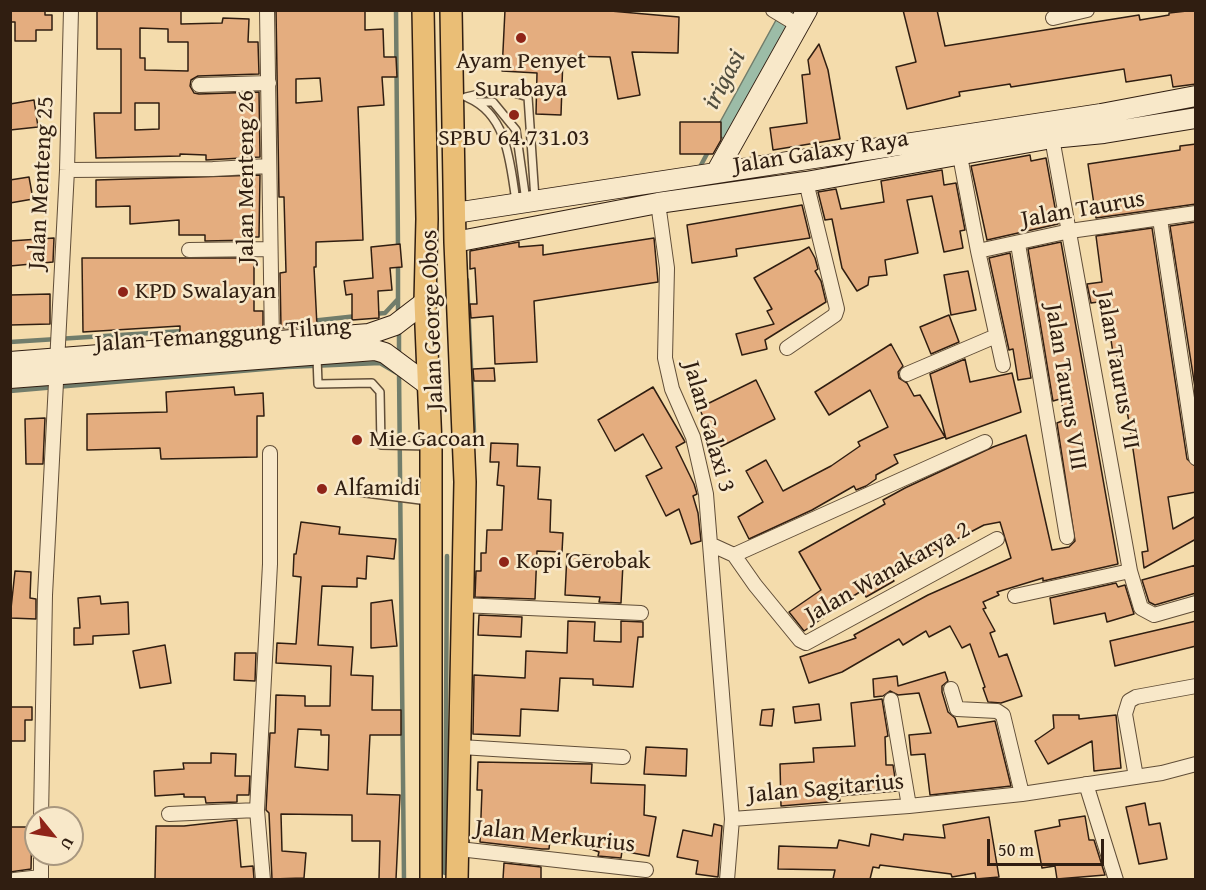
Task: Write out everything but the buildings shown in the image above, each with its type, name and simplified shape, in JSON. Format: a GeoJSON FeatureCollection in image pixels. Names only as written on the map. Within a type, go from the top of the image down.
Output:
{"type":"FeatureCollection","features":[{"type":"Feature","properties":{"kind":"main road","name":"Jalan George Obos"},"geometry":{"type":"LineString","coordinates":[[423,10],[427,219],[425,302],[431,446],[431,879]]}},
{"type":"Feature","properties":{"kind":"main road","name":"Jalan George Obos"},"geometry":{"type":"LineString","coordinates":[[451,10],[460,95],[455,242],[465,482],[461,604],[458,879]]}},
{"type":"Feature","properties":{"kind":"street","name":"Jalan Menteng 25"},"geometry":{"type":"LineString","coordinates":[[41,806],[45,595],[67,170],[71,10]]}},
{"type":"Feature","properties":{"kind":"street","name":"Jalan Menteng 26"},"geometry":{"type":"LineString","coordinates":[[267,10],[272,343]]}},
{"type":"Feature","properties":{"kind":"street"},"geometry":{"type":"LineString","coordinates":[[1053,18],[1087,10]]}},
{"type":"Feature","properties":{"kind":"street"},"geometry":{"type":"LineString","coordinates":[[717,171],[791,16]]}},
{"type":"Feature","properties":{"kind":"street"},"geometry":{"type":"LineString","coordinates":[[199,85],[269,82]]}},
{"type":"Feature","properties":{"kind":"street","name":"Jalan Galaxy Raya"},"geometry":{"type":"LineString","coordinates":[[455,213],[717,171],[1101,114],[1196,96]]}},
{"type":"Feature","properties":{"kind":"street"},"geometry":{"type":"LineString","coordinates":[[1101,114],[1104,133]]}},
{"type":"Feature","properties":{"kind":"street","name":"Jalan Galaxy Raya"},"geometry":{"type":"LineString","coordinates":[[455,242],[658,203],[806,182],[1052,138],[1104,133],[1196,118]]}},
{"type":"Feature","properties":{"kind":"street","name":"Jalan Taurus VII"},"geometry":{"type":"LineString","coordinates":[[1052,138],[1130,571],[1142,608],[1154,615],[1196,603]]}},
{"type":"Feature","properties":{"kind":"street"},"geometry":{"type":"LineString","coordinates":[[960,156],[1003,365]]}},
{"type":"Feature","properties":{"kind":"street"},"geometry":{"type":"LineString","coordinates":[[67,170],[213,169],[269,166]]}},
{"type":"Feature","properties":{"kind":"street"},"geometry":{"type":"LineString","coordinates":[[787,348],[835,315],[837,309],[806,182]]}},
{"type":"Feature","properties":{"kind":"street","name":"Jalan Galaxi 3"},"geometry":{"type":"LineString","coordinates":[[658,203],[667,268],[665,358],[672,389],[693,437],[706,494],[712,545]]}},
{"type":"Feature","properties":{"kind":"street","name":"Jalan Taurus"},"geometry":{"type":"LineString","coordinates":[[978,251],[1070,231],[1196,213]]}},
{"type":"Feature","properties":{"kind":"street"},"geometry":{"type":"LineString","coordinates":[[1160,219],[1196,458]]}},
{"type":"Feature","properties":{"kind":"street","name":"Jalan Taurus VIII"},"geometry":{"type":"LineString","coordinates":[[1018,244],[1067,537]]}},
{"type":"Feature","properties":{"kind":"street"},"geometry":{"type":"LineString","coordinates":[[189,250],[269,249]]}},
{"type":"Feature","properties":{"kind":"street"},"geometry":{"type":"LineString","coordinates":[[10,362],[56,366],[369,334],[395,325],[425,302]]}},
{"type":"Feature","properties":{"kind":"street"},"geometry":{"type":"LineString","coordinates":[[907,374],[996,336]]}},
{"type":"Feature","properties":{"kind":"street","name":"Jalan Temanggung Tilung"},"geometry":{"type":"LineString","coordinates":[[10,378],[56,366],[380,351],[428,385]]}},
{"type":"Feature","properties":{"kind":"street"},"geometry":{"type":"LineString","coordinates":[[712,545],[734,555],[985,442]]}},
{"type":"Feature","properties":{"kind":"street"},"geometry":{"type":"LineString","coordinates":[[263,879],[257,810],[270,564],[270,453]]}},
{"type":"Feature","properties":{"kind":"street","name":"Jalan Wanakarya 2"},"geometry":{"type":"LineString","coordinates":[[734,555],[755,585],[800,640],[806,643],[998,539]]}},
{"type":"Feature","properties":{"kind":"street","name":"Jalan Sagitarius"},"geometry":{"type":"LineString","coordinates":[[712,545],[732,819],[909,806],[1022,794],[1136,777],[1196,764]]}},
{"type":"Feature","properties":{"kind":"street"},"geometry":{"type":"LineString","coordinates":[[1015,596],[1130,571]]}},
{"type":"Feature","properties":{"kind":"street"},"geometry":{"type":"LineString","coordinates":[[461,604],[641,613]]}},
{"type":"Feature","properties":{"kind":"street"},"geometry":{"type":"LineString","coordinates":[[1136,777],[1125,714],[1129,701],[1136,697],[1196,686]]}},
{"type":"Feature","properties":{"kind":"street"},"geometry":{"type":"LineString","coordinates":[[951,689],[957,710],[997,711],[1003,715],[1022,794]]}},
{"type":"Feature","properties":{"kind":"street"},"geometry":{"type":"LineString","coordinates":[[891,699],[909,806]]}},
{"type":"Feature","properties":{"kind":"street"},"geometry":{"type":"LineString","coordinates":[[461,747],[623,758]]}},
{"type":"Feature","properties":{"kind":"street"},"geometry":{"type":"LineString","coordinates":[[1086,784],[1116,879]]}},
{"type":"Feature","properties":{"kind":"street"},"geometry":{"type":"LineString","coordinates":[[169,814],[257,810]]}},
{"type":"Feature","properties":{"kind":"street"},"geometry":{"type":"LineString","coordinates":[[726,879],[732,819]]}},
{"type":"Feature","properties":{"kind":"street","name":"Jalan Merkurius"},"geometry":{"type":"LineString","coordinates":[[459,849],[646,870]]}},
{"type":"Feature","properties":{"kind":"street"},"geometry":{"type":"LineString","coordinates":[[14,879],[41,878]]}},
{"type":"Feature","properties":{"kind":"lane"},"geometry":{"type":"LineString","coordinates":[[460,95],[501,89],[528,98],[526,202]]}},
{"type":"Feature","properties":{"kind":"lane"},"geometry":{"type":"LineString","coordinates":[[460,95],[478,102],[493,102],[516,130],[526,202]]}},
{"type":"Feature","properties":{"kind":"lane"},"geometry":{"type":"LineString","coordinates":[[478,102],[506,137],[526,202]]}},
{"type":"Feature","properties":{"kind":"lane"},"geometry":{"type":"LineString","coordinates":[[316,354],[318,384],[372,383],[377,387],[380,392],[381,445],[431,446]]}},
{"type":"Feature","properties":{"kind":"lane"},"geometry":{"type":"LineString","coordinates":[[358,492],[430,502]]}},
{"type":"Feature","properties":{"kind":"shaded area"},"geometry":{"type":"Polygon","coordinates":[[[781,11],[796,11],[726,140],[714,133],[781,11]]]}},
{"type":"Feature","properties":{"kind":"waterway"},"geometry":{"type":"LineString","coordinates":[[396,10],[398,248]]}},
{"type":"Feature","properties":{"kind":"waterway","name":"irigasi"},"geometry":{"type":"LineString","coordinates":[[700,167],[709,150]]}},
{"type":"Feature","properties":{"kind":"waterway"},"geometry":{"type":"LineString","coordinates":[[398,262],[398,314]]}},
{"type":"Feature","properties":{"kind":"waterway"},"geometry":{"type":"LineString","coordinates":[[467,280],[474,432]]}},
{"type":"Feature","properties":{"kind":"waterway"},"geometry":{"type":"LineString","coordinates":[[374,314],[385,313],[398,299]]}},
{"type":"Feature","properties":{"kind":"waterway"},"geometry":{"type":"LineString","coordinates":[[311,321],[357,316]]}},
{"type":"Feature","properties":{"kind":"waterway"},"geometry":{"type":"LineString","coordinates":[[399,328],[399,356]]}},
{"type":"Feature","properties":{"kind":"waterway"},"geometry":{"type":"LineString","coordinates":[[10,342],[183,331]]}},
{"type":"Feature","properties":{"kind":"waterway"},"geometry":{"type":"LineString","coordinates":[[10,391],[287,367],[380,363],[397,373]]}},
{"type":"Feature","properties":{"kind":"waterway"},"geometry":{"type":"LineString","coordinates":[[399,370],[404,880]]}},
{"type":"Feature","properties":{"kind":"waterway"},"geometry":{"type":"LineString","coordinates":[[445,873],[447,556]]}},
{"type":"Feature","properties":{"kind":"place","name":"Ayam Penyet Surabaya"},"geometry":{"type":"Point","coordinates":[521,38]}},
{"type":"Feature","properties":{"kind":"place","name":"SPBU 64.731.03"},"geometry":{"type":"Point","coordinates":[514,115]}},
{"type":"Feature","properties":{"kind":"place","name":"KPD Swalayan"},"geometry":{"type":"Point","coordinates":[123,292]}},
{"type":"Feature","properties":{"kind":"place","name":"Mie Gacoan"},"geometry":{"type":"Point","coordinates":[357,440]}},
{"type":"Feature","properties":{"kind":"place","name":"Alfamidi"},"geometry":{"type":"Point","coordinates":[322,489]}},
{"type":"Feature","properties":{"kind":"place","name":"Kopi Gerobak"},"geometry":{"type":"Point","coordinates":[504,562]}}]}
